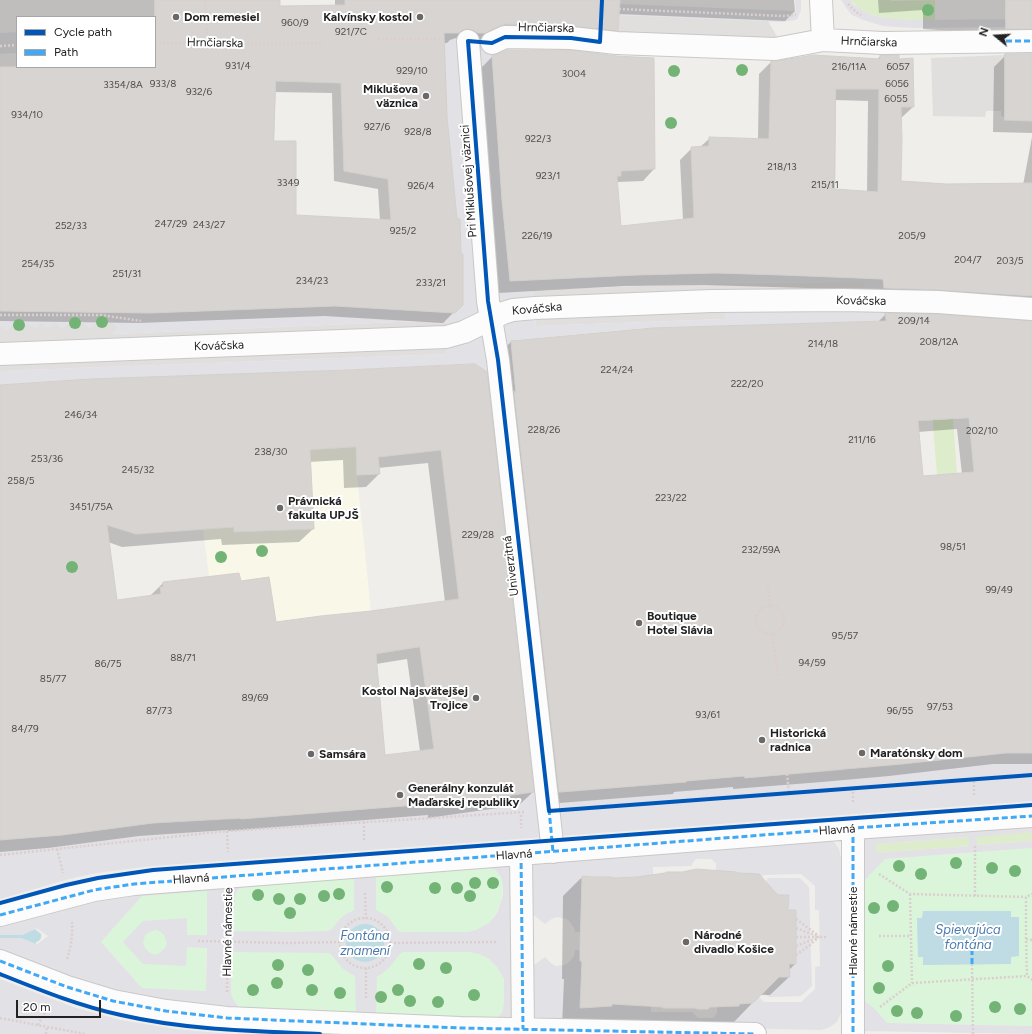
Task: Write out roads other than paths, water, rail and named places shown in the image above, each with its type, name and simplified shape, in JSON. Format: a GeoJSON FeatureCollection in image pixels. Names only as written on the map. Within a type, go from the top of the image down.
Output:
{"type":"FeatureCollection","features":[{"type":"Feature","properties":{"kind":"street"},"geometry":{"type":"LineString","coordinates":[[822,0],[823,40]]}},
{"type":"Feature","properties":{"kind":"street","name":"Hrnčiarska"},"geometry":{"type":"LineString","coordinates":[[492,43],[505,37],[571,38],[617,43],[775,49],[823,40],[883,43],[1032,41]]}},
{"type":"Feature","properties":{"kind":"street","name":"Pri Miklušovej väznici"},"geometry":{"type":"LineString","coordinates":[[468,41],[488,301],[491,318]]}},
{"type":"Feature","properties":{"kind":"street","name":"Kováčska"},"geometry":{"type":"LineString","coordinates":[[0,354],[446,337],[464,332],[503,313],[513,310],[535,308],[711,301],[844,300],[938,302],[1032,309]]}},
{"type":"Feature","properties":{"kind":"street","name":"Univerzitná"},"geometry":{"type":"LineString","coordinates":[[491,318],[498,360],[553,852]]}},
{"type":"Feature","properties":{"kind":"street","name":"Hlavná"},"geometry":{"type":"LineString","coordinates":[[0,915],[94,890],[134,884],[853,828],[1032,816]]}},
{"type":"Feature","properties":{"kind":"street","name":"Hlavné námestie"},"geometry":{"type":"LineString","coordinates":[[853,828],[853,1034]]}},
{"type":"Feature","properties":{"kind":"street"},"geometry":{"type":"LineString","coordinates":[[521,854],[523,1029]]}},
{"type":"Feature","properties":{"kind":"street"},"geometry":{"type":"LineString","coordinates":[[0,960],[93,996],[166,1011],[227,1018],[468,1031],[523,1029],[755,1034]]}},
{"type":"Feature","properties":{"kind":"water","name":"Spievajúca fontána"},"geometry":{"type":"Polygon","coordinates":[[[923,911],[1011,911],[1011,917],[1019,917],[1019,956],[1011,957],[1011,964],[923,965],[923,957],[918,957],[917,918],[922,918],[923,911]]]}},
{"type":"Feature","properties":{"kind":"water","name":"Fontána znamení"},"geometry":{"type":"Polygon","coordinates":[[[365,924],[375,927],[381,933],[384,943],[381,953],[375,959],[365,962],[355,959],[349,953],[346,943],[349,933],[355,927],[365,924]]]}},
{"type":"Feature","properties":{"kind":"water"},"geometry":{"type":"Polygon","coordinates":[[[36,929],[41,935],[36,944],[21,938],[0,938],[0,935],[22,935],[36,929]]]}},
{"type":"Feature","properties":{"kind":"place","name":"Dom remesiel"},"geometry":{"type":"Point","coordinates":[176,17]}},
{"type":"Feature","properties":{"kind":"place","name":"Kalvínsky kostol"},"geometry":{"type":"Point","coordinates":[420,17]}},
{"type":"Feature","properties":{"kind":"place","name":"Miklušova väznica"},"geometry":{"type":"Point","coordinates":[426,96]}},
{"type":"Feature","properties":{"kind":"place","name":"Právnická fakulta UPJŠ"},"geometry":{"type":"Point","coordinates":[280,508]}},
{"type":"Feature","properties":{"kind":"place","name":"Boutique Hotel Slávia"},"geometry":{"type":"Point","coordinates":[639,623]}},
{"type":"Feature","properties":{"kind":"place","name":"Kostol Najsvätejšej Trojice"},"geometry":{"type":"Point","coordinates":[476,698]}},
{"type":"Feature","properties":{"kind":"place","name":"Historická radnica"},"geometry":{"type":"Point","coordinates":[762,740]}},
{"type":"Feature","properties":{"kind":"place","name":"Maratónsky dom"},"geometry":{"type":"Point","coordinates":[862,753]}},
{"type":"Feature","properties":{"kind":"place","name":"Samsára"},"geometry":{"type":"Point","coordinates":[311,754]}},
{"type":"Feature","properties":{"kind":"place","name":"Generálny konzulát Maďarskej republiky"},"geometry":{"type":"Point","coordinates":[400,795]}},
{"type":"Feature","properties":{"kind":"place","name":"Národné divadlo Košice"},"geometry":{"type":"Point","coordinates":[686,942]}}]}
